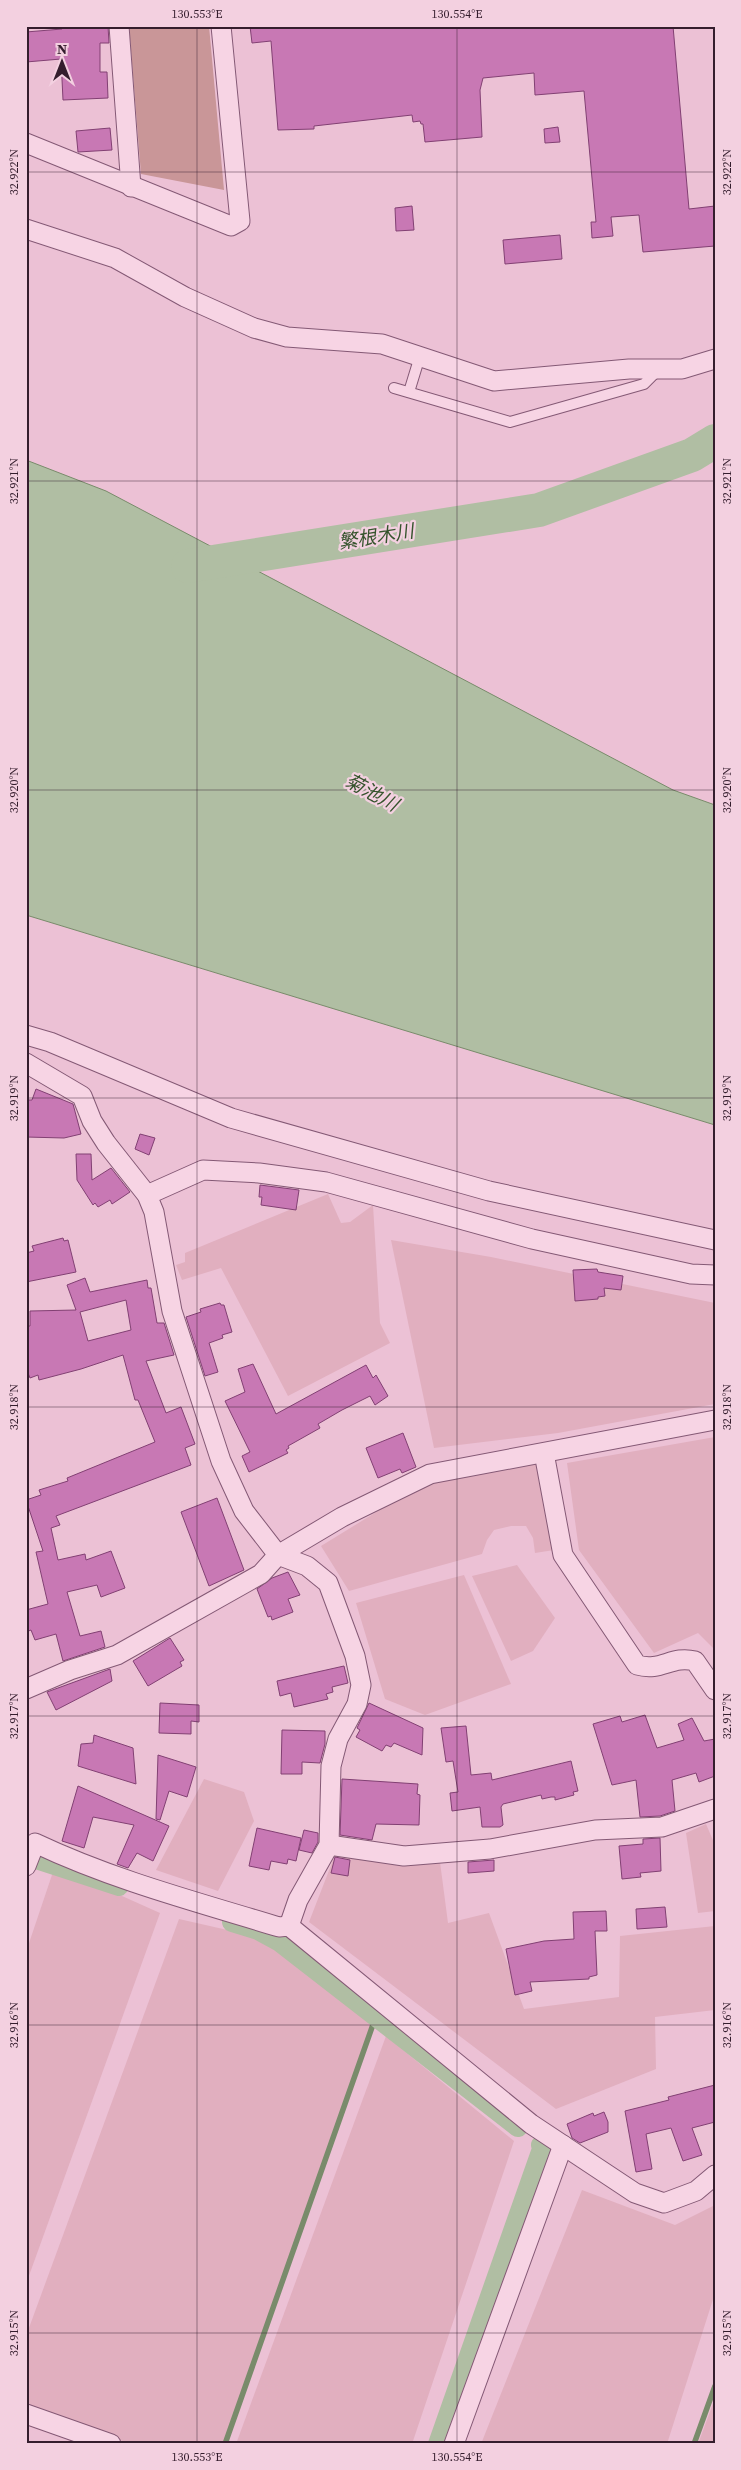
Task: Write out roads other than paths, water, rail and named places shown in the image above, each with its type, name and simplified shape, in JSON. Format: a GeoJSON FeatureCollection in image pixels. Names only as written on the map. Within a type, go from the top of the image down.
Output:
{"type":"FeatureCollection","features":[{"type":"Feature","properties":{"kind":"street"},"geometry":{"type":"LineString","coordinates":[[118,26],[131,187]]}},
{"type":"Feature","properties":{"kind":"street"},"geometry":{"type":"LineString","coordinates":[[26,144],[231,226],[240,221],[221,26]]}},
{"type":"Feature","properties":{"kind":"street"},"geometry":{"type":"LineString","coordinates":[[26,229],[59,238],[114,258],[185,297],[254,328],[287,337],[382,344],[494,380],[629,369],[682,369],[715,359]]}},
{"type":"Feature","properties":{"kind":"street"},"geometry":{"type":"LineString","coordinates":[[26,1035],[59,1046],[231,1118],[489,1191],[715,1240]]}},
{"type":"Feature","properties":{"kind":"street"},"geometry":{"type":"LineString","coordinates":[[26,1063],[82,1096],[92,1121],[106,1143],[147,1195],[154,1212],[172,1311],[221,1461],[244,1512],[278,1555],[308,1566],[328,1583],[355,1656],[361,1685],[357,1704],[338,1739],[331,1766],[329,1845],[298,1900],[289,1926]]}},
{"type":"Feature","properties":{"kind":"street"},"geometry":{"type":"LineString","coordinates":[[147,1195],[203,1170],[258,1173],[326,1182],[532,1239],[691,1274],[715,1275]]}},
{"type":"Feature","properties":{"kind":"street"},"geometry":{"type":"LineString","coordinates":[[26,1689],[70,1670],[117,1655],[261,1574],[278,1555],[342,1517],[430,1474],[715,1420]]}},
{"type":"Feature","properties":{"kind":"street"},"geometry":{"type":"LineString","coordinates":[[544,1453],[563,1555],[637,1665],[649,1669],[684,1658],[696,1661],[715,1690]]}},
{"type":"Feature","properties":{"kind":"street"},"geometry":{"type":"LineString","coordinates":[[329,1845],[404,1856],[490,1849],[596,1830],[662,1827],[715,1809]]}},
{"type":"Feature","properties":{"kind":"street"},"geometry":{"type":"LineString","coordinates":[[26,1866],[35,1843],[76,1862],[176,1896],[279,1927],[289,1926],[531,2124],[634,2194],[664,2203],[696,2191],[715,2175]]}},
{"type":"Feature","properties":{"kind":"street"},"geometry":{"type":"LineString","coordinates":[[454,2444],[563,2145]]}},
{"type":"Feature","properties":{"kind":"street"},"geometry":{"type":"LineString","coordinates":[[26,2414],[111,2444]]}},
{"type":"Feature","properties":{"kind":"lane"},"geometry":{"type":"LineString","coordinates":[[409,392],[420,356]]}},
{"type":"Feature","properties":{"kind":"lane"},"geometry":{"type":"LineString","coordinates":[[394,388],[510,422],[644,384],[658,369]]}},
{"type":"Feature","properties":{"kind":"water","name":"菊池川"},"geometry":{"type":"Polygon","coordinates":[[[26,460],[106,491],[673,790],[715,805],[715,1125],[26,915],[26,460]]]}},
{"type":"Feature","properties":{"kind":"waterway","name":"繁根木川"},"geometry":{"type":"LineString","coordinates":[[188,566],[539,510],[692,455],[715,441]]}},
{"type":"Feature","properties":{"kind":"waterway"},"geometry":{"type":"LineString","coordinates":[[33,1858],[119,1886]]}},
{"type":"Feature","properties":{"kind":"waterway"},"geometry":{"type":"LineString","coordinates":[[232,1922],[258,1930],[280,1942],[518,2127]]}},
{"type":"Feature","properties":{"kind":"waterway"},"geometry":{"type":"LineString","coordinates":[[225,2444],[376,2016]]}},
{"type":"Feature","properties":{"kind":"waterway"},"geometry":{"type":"LineString","coordinates":[[438,2444],[543,2146],[541,2145]]}},
{"type":"Feature","properties":{"kind":"waterway"},"geometry":{"type":"LineString","coordinates":[[694,2444],[715,2386]]}}]}
